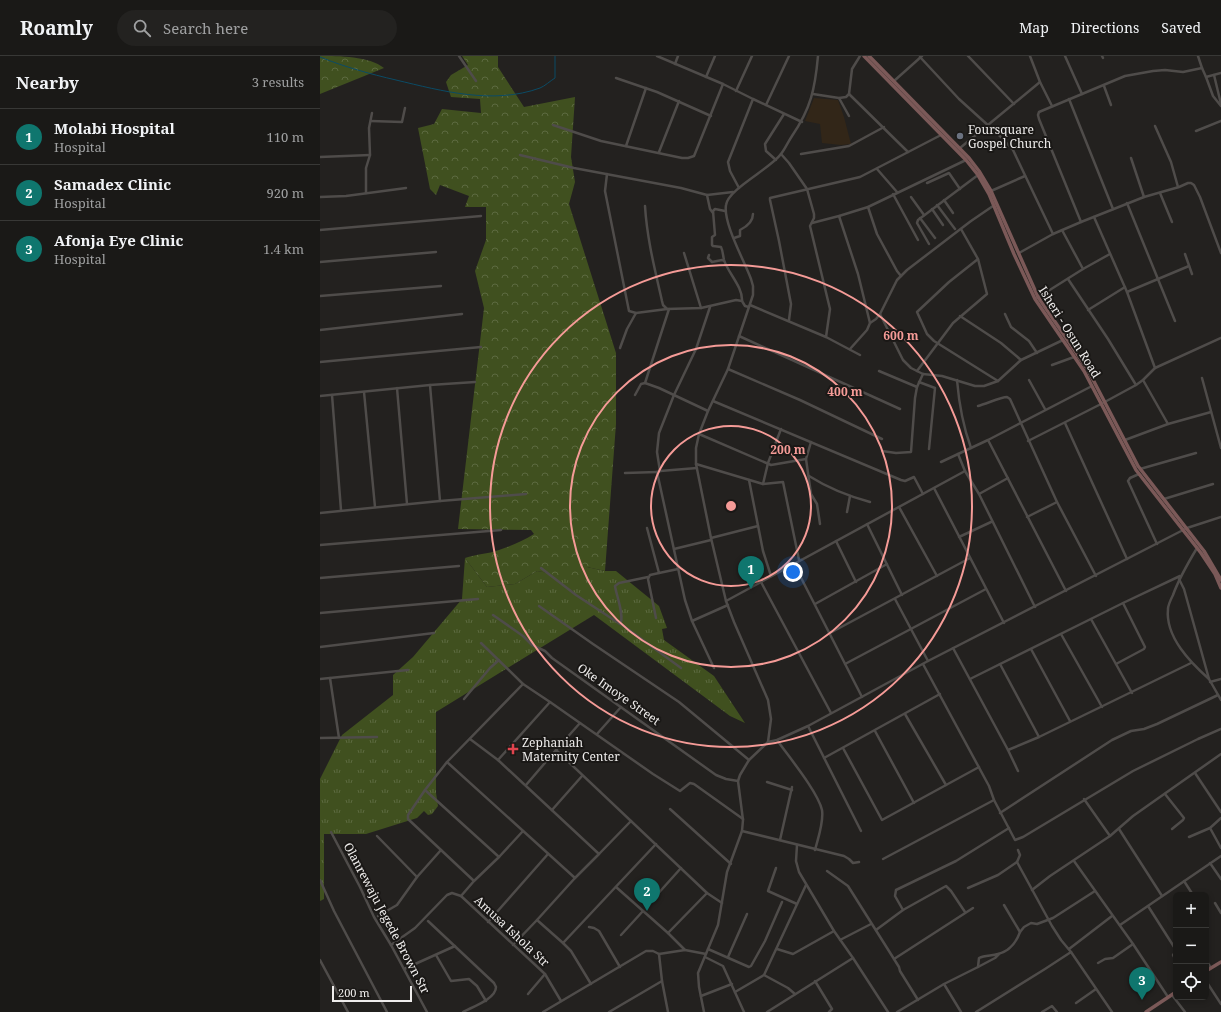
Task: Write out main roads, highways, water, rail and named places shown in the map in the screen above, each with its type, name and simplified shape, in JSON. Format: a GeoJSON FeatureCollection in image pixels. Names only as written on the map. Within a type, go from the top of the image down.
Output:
{"type":"FeatureCollection","features":[{"type":"Feature","properties":{"kind":"main road","name":"Isheri - Osun Road"},"geometry":{"type":"LineString","coordinates":[[864,56],[966,160],[978,175],[989,194],[993,206],[1037,298],[1063,340],[1075,356],[1103,403],[1127,454],[1139,474],[1186,529],[1215,574],[1221,588]]}},
{"type":"Feature","properties":{"kind":"main road"},"geometry":{"type":"LineString","coordinates":[[869,56],[976,165],[991,191],[1037,298],[1088,370],[1103,403],[1140,469],[1204,551],[1219,572],[1221,580]]}},
{"type":"Feature","properties":{"kind":"main road"},"geometry":{"type":"LineString","coordinates":[[1209,969],[1221,962]]}},
{"type":"Feature","properties":{"kind":"main road"},"geometry":{"type":"LineString","coordinates":[[1146,1012],[1173,994]]}},
{"type":"Feature","properties":{"kind":"waterway"},"geometry":{"type":"LineString","coordinates":[[320,57],[358,70],[413,84],[449,92],[486,96],[522,93],[542,87],[555,78],[555,56]]}},
{"type":"Feature","properties":{"kind":"place","name":"Foursquare Gospel Church"},"geometry":{"type":"Point","coordinates":[960,136]}},
{"type":"Feature","properties":{"kind":"place","name":"Molabi Hospital"},"geometry":{"type":"Point","coordinates":[751,589]}},
{"type":"Feature","properties":{"kind":"place","name":"Zephaniah Maternity Center"},"geometry":{"type":"Point","coordinates":[513,749]}},
{"type":"Feature","properties":{"kind":"place","name":"Samadex Clinic"},"geometry":{"type":"Point","coordinates":[647,911]}},
{"type":"Feature","properties":{"kind":"place","name":"Afonja Eye Clinic"},"geometry":{"type":"Point","coordinates":[1142,1000]}}]}
